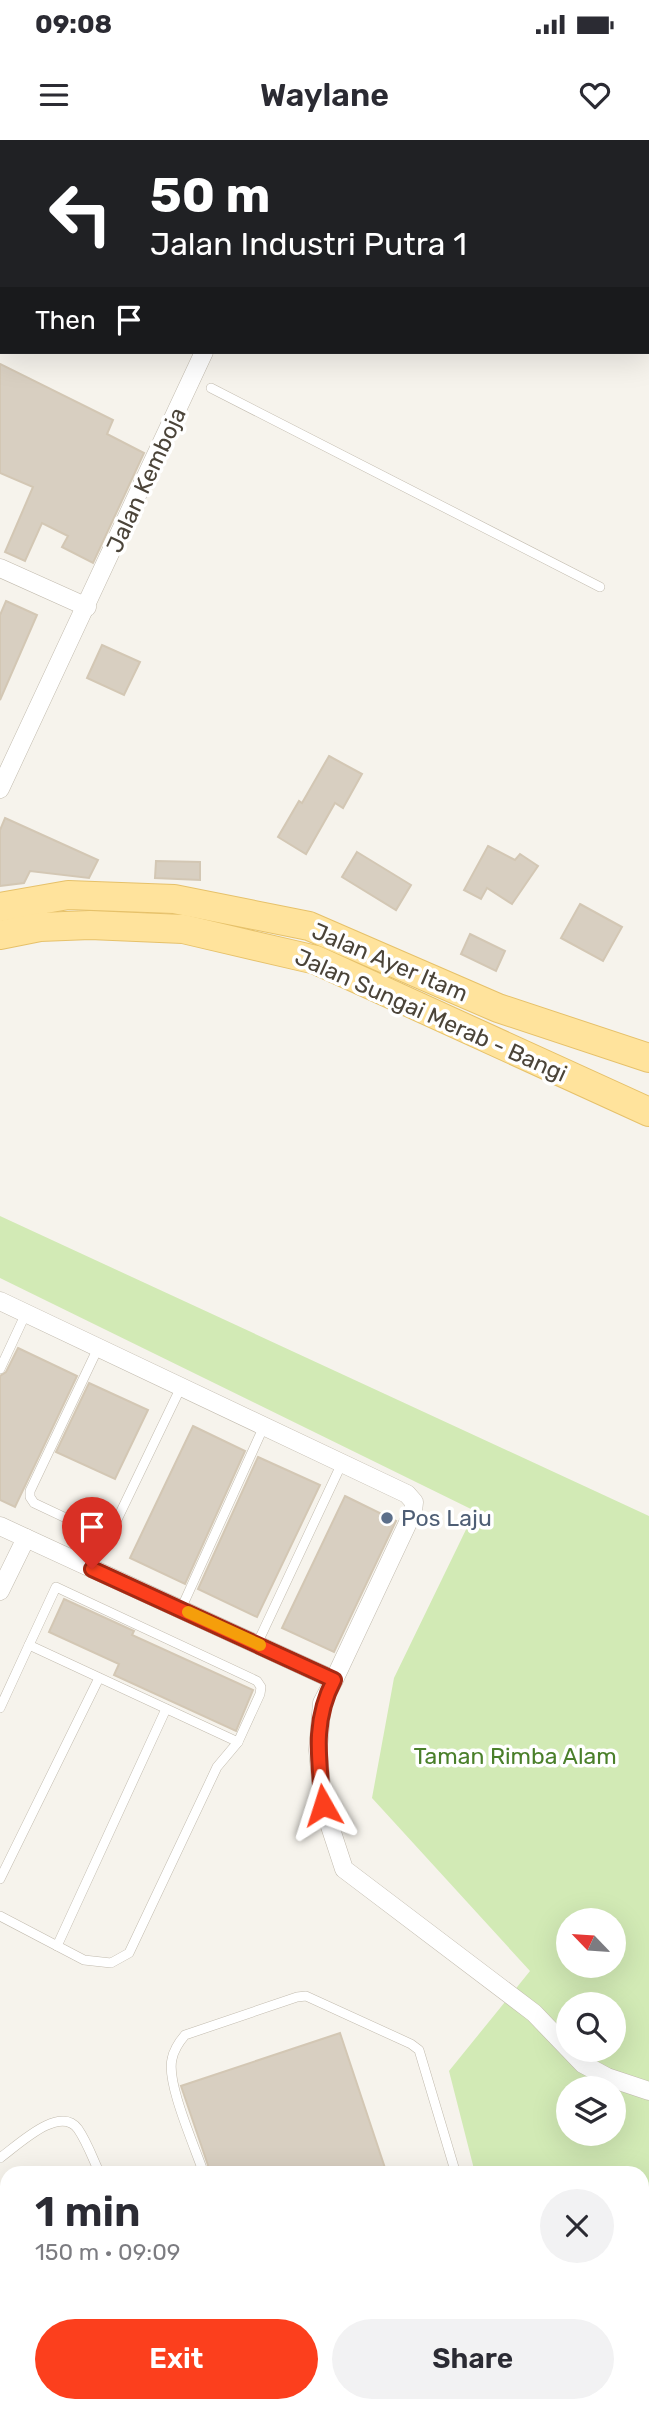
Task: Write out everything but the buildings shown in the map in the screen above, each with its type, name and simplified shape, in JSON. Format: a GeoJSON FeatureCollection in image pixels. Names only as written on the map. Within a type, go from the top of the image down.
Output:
{"type":"FeatureCollection","features":[{"type":"Feature","properties":{"kind":"main road","name":"Jalan Ayer Itam"},"geometry":{"type":"LineString","coordinates":[[0,907],[68,895],[174,900],[309,926],[498,1009],[649,1058]]}},
{"type":"Feature","properties":{"kind":"main road","name":"Jalan Sungai Merab - Bangi"},"geometry":{"type":"LineString","coordinates":[[0,935],[40,927],[89,925],[183,929],[305,957],[649,1112]]}},
{"type":"Feature","properties":{"kind":"street","name":"Jalan Kemboja"},"geometry":{"type":"LineString","coordinates":[[0,789],[203,354]]}},
{"type":"Feature","properties":{"kind":"street"},"geometry":{"type":"LineString","coordinates":[[0,568],[87,607]]}},
{"type":"Feature","properties":{"kind":"street"},"geometry":{"type":"LineString","coordinates":[[0,1301],[407,1494],[414,1502],[413,1512],[322,1703],[318,1750],[323,1805],[344,1869],[534,2013],[583,2064],[607,2077],[649,2091]]}},
{"type":"Feature","properties":{"kind":"street"},"geometry":{"type":"LineString","coordinates":[[0,1526],[334,1680]]}},
{"type":"Feature","properties":{"kind":"street"},"geometry":{"type":"LineString","coordinates":[[0,1591],[26,1538]]}},
{"type":"Feature","properties":{"kind":"lane"},"geometry":{"type":"LineString","coordinates":[[211,388],[600,587]]}},
{"type":"Feature","properties":{"kind":"lane"},"geometry":{"type":"LineString","coordinates":[[0,1369],[26,1313]]}},
{"type":"Feature","properties":{"kind":"lane"},"geometry":{"type":"LineString","coordinates":[[98,1348],[30,1491],[30,1497],[34,1503],[102,1535],[113,1528],[181,1387]]}},
{"type":"Feature","properties":{"kind":"lane"},"geometry":{"type":"LineString","coordinates":[[181,1609],[264,1426]]}},
{"type":"Feature","properties":{"kind":"lane"},"geometry":{"type":"LineString","coordinates":[[257,1644],[342,1463]]}},
{"type":"Feature","properties":{"kind":"lane"},"geometry":{"type":"LineString","coordinates":[[0,1708],[56,1587],[257,1681],[261,1687],[238,1742],[217,1767],[129,1953],[111,1963],[84,1960],[0,1916]]}},
{"type":"Feature","properties":{"kind":"lane"},"geometry":{"type":"LineString","coordinates":[[29,1645],[238,1742]]}},
{"type":"Feature","properties":{"kind":"lane"},"geometry":{"type":"LineString","coordinates":[[0,1879],[99,1678]]}},
{"type":"Feature","properties":{"kind":"lane"},"geometry":{"type":"LineString","coordinates":[[57,1946],[166,1709]]}},
{"type":"Feature","properties":{"kind":"lane"},"geometry":{"type":"LineString","coordinates":[[201,2166],[171,2078],[171,2060],[176,2046],[185,2035],[306,1996],[419,2050],[454,2166]]}},
{"type":"Feature","properties":{"kind":"lane"},"geometry":{"type":"LineString","coordinates":[[0,2158],[55,2119],[67,2120],[77,2127],[96,2166]]}},
{"type":"Feature","properties":{"kind":"green space","name":"Taman Rimba Alam"},"geometry":{"type":"Polygon","coordinates":[[[0,1216],[649,1516],[649,2166],[473,2166],[449,2071],[530,1971],[372,1798],[394,1678],[475,1511],[0,1278],[0,1216]]]}},
{"type":"Feature","properties":{"kind":"slow traffic"},"geometry":{"type":"LineString","coordinates":[[188,1612],[260,1645]]}},
{"type":"Feature","properties":{"kind":"place","name":"Pos Laju"},"geometry":{"type":"Point","coordinates":[387,1518]}},
{"type":"Feature","properties":{"kind":"route"},"geometry":{"type":"LineString","coordinates":[[92,1569],[334,1680],[322,1703],[318,1750],[323,1805]]}}]}
